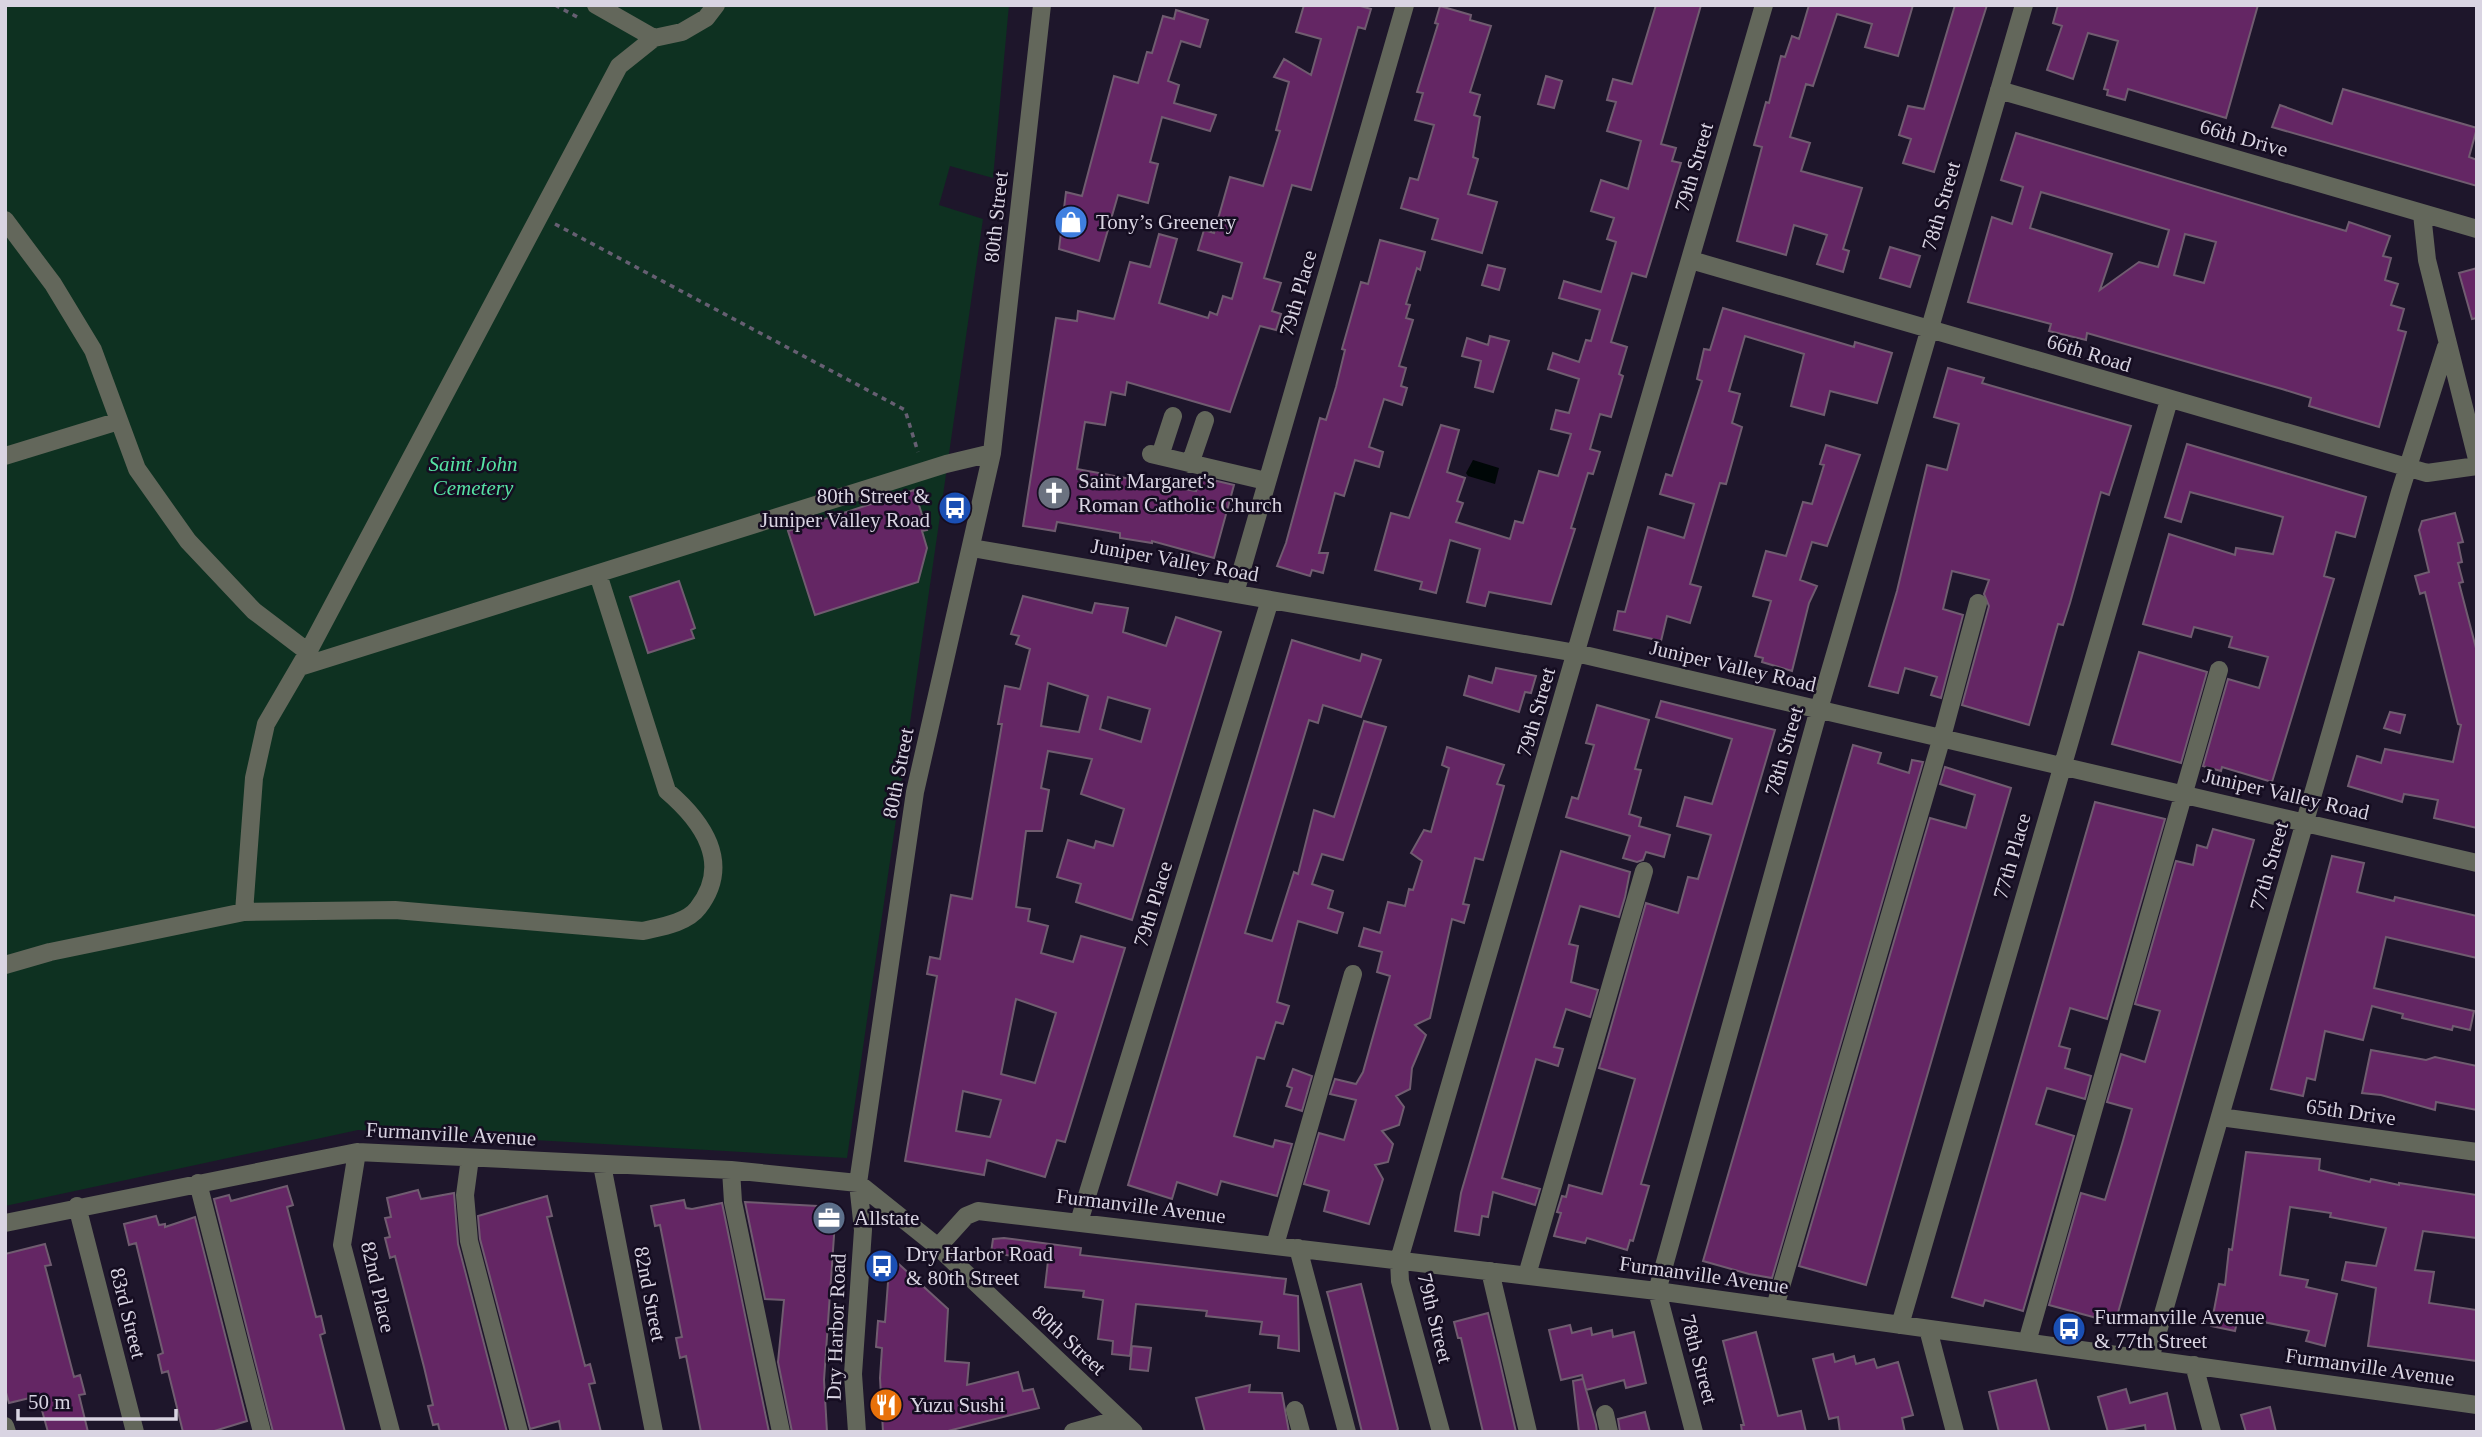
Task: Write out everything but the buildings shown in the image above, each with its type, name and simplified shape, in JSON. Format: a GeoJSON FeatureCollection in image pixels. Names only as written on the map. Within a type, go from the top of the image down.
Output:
{"type":"FeatureCollection","features":[{"type":"Feature","properties":{"kind":"street"},"geometry":{"type":"LineString","coordinates":[[596,5],[654,38]]}},
{"type":"Feature","properties":{"kind":"street"},"geometry":{"type":"LineString","coordinates":[[244,912],[254,778],[266,724],[304,660],[619,66],[654,38],[682,32],[705,19],[716,5]]}},
{"type":"Feature","properties":{"kind":"street","name":"80th Street"},"geometry":{"type":"LineString","coordinates":[[1042,5],[992,453],[915,792],[858,1183],[938,1247],[1134,1432]]}},
{"type":"Feature","properties":{"kind":"street","name":"79th Place"},"geometry":{"type":"LineString","coordinates":[[1235,593],[1405,5]]}},
{"type":"Feature","properties":{"kind":"street","name":"79th Street"},"geometry":{"type":"LineString","coordinates":[[1441,1432],[1400,1281],[1399,1260],[1764,5]]}},
{"type":"Feature","properties":{"kind":"street","name":"78th Street"},"geometry":{"type":"LineString","coordinates":[[1694,1432],[1657,1290],[1819,709],[2024,5]]}},
{"type":"Feature","properties":{"kind":"street","name":"66th Drive"},"geometry":{"type":"LineString","coordinates":[[1999,90],[2477,229]]}},
{"type":"Feature","properties":{"kind":"street"},"geometry":{"type":"LineString","coordinates":[[2422,214],[2427,260],[2446,347],[2477,459]]}},
{"type":"Feature","properties":{"kind":"street"},"geometry":{"type":"LineString","coordinates":[[5,220],[53,284],[93,350],[136,469],[187,541],[304,660]]}},
{"type":"Feature","properties":{"kind":"street","name":"66th Road"},"geometry":{"type":"LineString","coordinates":[[1690,260],[2407,468],[2433,474],[2477,466]]}},
{"type":"Feature","properties":{"kind":"street","name":"77th Street"},"geometry":{"type":"LineString","coordinates":[[2150,1359],[2407,468],[2446,347]]}},
{"type":"Feature","properties":{"kind":"street","name":"77th Place"},"geometry":{"type":"LineString","coordinates":[[1900,1325],[2169,400]]}},
{"type":"Feature","properties":{"kind":"street"},"geometry":{"type":"LineString","coordinates":[[1173,416],[1155,455],[1266,481]]}},
{"type":"Feature","properties":{"kind":"street"},"geometry":{"type":"LineString","coordinates":[[1190,464],[1205,420]]}},
{"type":"Feature","properties":{"kind":"street"},"geometry":{"type":"LineString","coordinates":[[5,456],[119,421]]}},
{"type":"Feature","properties":{"kind":"street"},"geometry":{"type":"LineString","coordinates":[[304,660],[598,574],[925,471],[992,453]]}},
{"type":"Feature","properties":{"kind":"street","name":"Juniper Valley Road"},"geometry":{"type":"LineString","coordinates":[[972,548],[1576,653],[2477,863]]}},
{"type":"Feature","properties":{"kind":"street"},"geometry":{"type":"LineString","coordinates":[[5,965],[50,952],[244,912],[395,910],[643,931],[676,922],[698,909],[711,880],[712,844],[691,813],[667,791],[598,574]]}},
{"type":"Feature","properties":{"kind":"street","name":"79th Place"},"geometry":{"type":"LineString","coordinates":[[1079,1222],[1270,600]]}},
{"type":"Feature","properties":{"kind":"street"},"geometry":{"type":"LineString","coordinates":[[1776,1307],[1942,737],[1978,603]]}},
{"type":"Feature","properties":{"kind":"street"},"geometry":{"type":"LineString","coordinates":[[2027,1342],[2186,794],[2219,670]]}},
{"type":"Feature","properties":{"kind":"street"},"geometry":{"type":"LineString","coordinates":[[1527,1275],[1644,871]]}},
{"type":"Feature","properties":{"kind":"street"},"geometry":{"type":"LineString","coordinates":[[1275,1245],[1353,974]]}},
{"type":"Feature","properties":{"kind":"street","name":"65th Drive"},"geometry":{"type":"LineString","coordinates":[[2220,1117],[2477,1152]]}},
{"type":"Feature","properties":{"kind":"street","name":"Furmanville Avenue"},"geometry":{"type":"LineString","coordinates":[[5,1223],[78,1206],[356,1152],[731,1171],[858,1183]]}},
{"type":"Feature","properties":{"kind":"street","name":"82nd Place"},"geometry":{"type":"LineString","coordinates":[[356,1152],[342,1245],[391,1432]]}},
{"type":"Feature","properties":{"kind":"street"},"geometry":{"type":"LineString","coordinates":[[470,1158],[465,1195],[469,1241],[519,1432]]}},
{"type":"Feature","properties":{"kind":"street","name":"82nd Street"},"geometry":{"type":"LineString","coordinates":[[602,1165],[653,1432]]}},
{"type":"Feature","properties":{"kind":"street"},"geometry":{"type":"LineString","coordinates":[[731,1171],[737,1223],[781,1432]]}},
{"type":"Feature","properties":{"kind":"street"},"geometry":{"type":"LineString","coordinates":[[198,1183],[262,1432]]}},
{"type":"Feature","properties":{"kind":"street","name":"Dry Harbor Road"},"geometry":{"type":"LineString","coordinates":[[857,1432],[853,1374],[863,1230],[858,1183]]}},
{"type":"Feature","properties":{"kind":"street","name":"83rd Street"},"geometry":{"type":"LineString","coordinates":[[78,1206],[135,1432]]}},
{"type":"Feature","properties":{"kind":"street","name":"Furmanville Avenue"},"geometry":{"type":"LineString","coordinates":[[938,1247],[966,1216],[978,1210],[1657,1290],[2477,1405]]}},
{"type":"Feature","properties":{"kind":"street"},"geometry":{"type":"LineString","coordinates":[[1298,1248],[1347,1432]]}},
{"type":"Feature","properties":{"kind":"street"},"geometry":{"type":"LineString","coordinates":[[1490,1271],[1528,1432]]}},
{"type":"Feature","properties":{"kind":"street"},"geometry":{"type":"LineString","coordinates":[[1928,1329],[1955,1432]]}},
{"type":"Feature","properties":{"kind":"street"},"geometry":{"type":"LineString","coordinates":[[2194,1365],[2212,1432]]}},
{"type":"Feature","properties":{"kind":"street"},"geometry":{"type":"LineString","coordinates":[[1295,1410],[1301,1432]]}},
{"type":"Feature","properties":{"kind":"street"},"geometry":{"type":"LineString","coordinates":[[1073,1432],[1120,1419]]}},
{"type":"Feature","properties":{"kind":"street"},"geometry":{"type":"LineString","coordinates":[[5,1426],[7,1432]]}},
{"type":"Feature","properties":{"kind":"path"},"geometry":{"type":"LineString","coordinates":[[541,216],[905,410],[925,471]]}},
{"type":"Feature","properties":{"kind":"green space","name":"Saint John Cemetery"},"geometry":{"type":"Polygon","coordinates":[[[5,5],[1009,5],[993,178],[950,166],[939,205],[983,219],[847,1158],[358,1130],[5,1206],[5,5]]]}},
{"type":"Feature","properties":{"kind":"shaded area"},"geometry":{"type":"Polygon","coordinates":[[[1473,460],[1499,468],[1495,484],[1468,476],[1466,473],[1473,460]]]}},
{"type":"Feature","properties":{"kind":"place","name":"Tony’s Greenery"},"geometry":{"type":"Point","coordinates":[1071,222]}},
{"type":"Feature","properties":{"kind":"place","name":"Saint Margaret's Roman Catholic Church"},"geometry":{"type":"Point","coordinates":[1054,493]}},
{"type":"Feature","properties":{"kind":"place","name":"80th Street & Juniper Valley Road"},"geometry":{"type":"Point","coordinates":[955,508]}},
{"type":"Feature","properties":{"kind":"place","name":"Allstate"},"geometry":{"type":"Point","coordinates":[829,1218]}},
{"type":"Feature","properties":{"kind":"place","name":"Dry Harbor Road & 80th Street"},"geometry":{"type":"Point","coordinates":[882,1266]}},
{"type":"Feature","properties":{"kind":"place","name":"Furmanville Avenue & 77th Street"},"geometry":{"type":"Point","coordinates":[2069,1329]}},
{"type":"Feature","properties":{"kind":"place","name":"Yuzu Sushi"},"geometry":{"type":"Point","coordinates":[886,1405]}}]}
